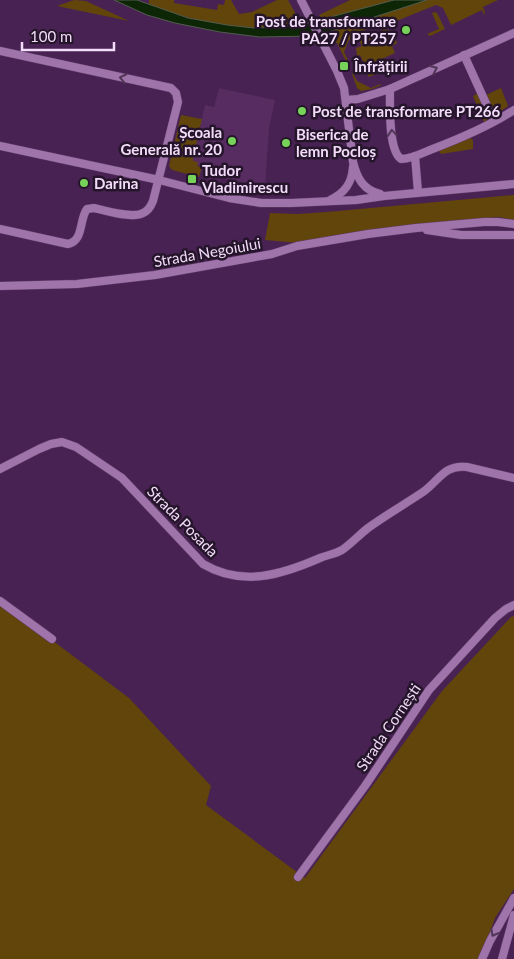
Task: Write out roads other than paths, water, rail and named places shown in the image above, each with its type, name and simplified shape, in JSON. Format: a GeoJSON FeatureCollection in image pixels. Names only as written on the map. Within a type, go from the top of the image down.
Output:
{"type":"FeatureCollection","features":[{"type":"Feature","properties":{"kind":"street"},"geometry":{"type":"LineString","coordinates":[[301,0],[338,71],[344,88],[353,162],[348,186],[348,197],[356,200],[364,196],[363,185],[353,162]]}},
{"type":"Feature","properties":{"kind":"street"},"geometry":{"type":"LineString","coordinates":[[346,100],[358,99],[390,89],[514,32]]}},
{"type":"Feature","properties":{"kind":"street"},"geometry":{"type":"LineString","coordinates":[[0,51],[171,88],[176,93],[178,102],[154,201],[143,214],[132,216],[94,208],[88,209],[84,213],[78,238],[74,243],[68,244],[0,229]]}},
{"type":"Feature","properties":{"kind":"street"},"geometry":{"type":"LineString","coordinates":[[464,56],[494,121]]}},
{"type":"Feature","properties":{"kind":"street"},"geometry":{"type":"LineString","coordinates":[[390,89],[392,137],[397,157],[401,160],[448,143],[514,110]]}},
{"type":"Feature","properties":{"kind":"street"},"geometry":{"type":"LineString","coordinates":[[0,146],[159,180],[229,198],[261,203],[356,200],[418,192],[514,184]]}},
{"type":"Feature","properties":{"kind":"street"},"geometry":{"type":"LineString","coordinates":[[415,156],[418,192]]}},
{"type":"Feature","properties":{"kind":"street"},"geometry":{"type":"LineString","coordinates":[[326,201],[339,196],[355,181],[372,192],[384,196]]}},
{"type":"Feature","properties":{"kind":"street"},"geometry":{"type":"LineString","coordinates":[[326,201],[357,203],[397,198],[418,192]]}},
{"type":"Feature","properties":{"kind":"street","name":"Strada Negoiului"},"geometry":{"type":"LineString","coordinates":[[0,286],[77,284],[155,275],[272,254],[304,245],[417,228],[498,222],[514,224]]}},
{"type":"Feature","properties":{"kind":"street","name":"Strada Negoiului"},"geometry":{"type":"LineString","coordinates":[[498,222],[502,228],[513,234]]}},
{"type":"Feature","properties":{"kind":"street","name":"Strada Negoiului"},"geometry":{"type":"LineString","coordinates":[[417,228],[461,235],[513,234]]}},
{"type":"Feature","properties":{"kind":"street","name":"Strada Posada"},"geometry":{"type":"LineString","coordinates":[[0,469],[39,449],[62,442],[76,448],[122,478],[203,564],[214,570],[235,576],[255,578],[294,569],[341,550],[376,523],[424,491],[448,469],[461,466],[514,478]]}},
{"type":"Feature","properties":{"kind":"street"},"geometry":{"type":"LineString","coordinates":[[0,602],[52,639]]}},
{"type":"Feature","properties":{"kind":"street","name":"Strada Cornești"},"geometry":{"type":"LineString","coordinates":[[298,877],[365,786],[429,690],[495,618],[514,605]]}},
{"type":"Feature","properties":{"kind":"street"},"geometry":{"type":"LineString","coordinates":[[482,959],[514,898]]}},
{"type":"Feature","properties":{"kind":"street"},"geometry":{"type":"LineString","coordinates":[[502,959],[513,928],[514,915]]}},
{"type":"Feature","properties":{"kind":"place","name":"Post de transformare PA27 / PT257"},"geometry":{"type":"Point","coordinates":[406,30]}},
{"type":"Feature","properties":{"kind":"place","name":"Înfrățirii"},"geometry":{"type":"Point","coordinates":[344,66]}},
{"type":"Feature","properties":{"kind":"place","name":"Post de transformare PT266"},"geometry":{"type":"Point","coordinates":[302,111]}},
{"type":"Feature","properties":{"kind":"place","name":"Școala Generală nr. 20"},"geometry":{"type":"Point","coordinates":[232,141]}},
{"type":"Feature","properties":{"kind":"place","name":"Biserica de lemn Pocloș"},"geometry":{"type":"Point","coordinates":[286,143]}},
{"type":"Feature","properties":{"kind":"place","name":"Tudor Vladimirescu"},"geometry":{"type":"Point","coordinates":[192,179]}},
{"type":"Feature","properties":{"kind":"place","name":"Darina"},"geometry":{"type":"Point","coordinates":[84,183]}}]}
